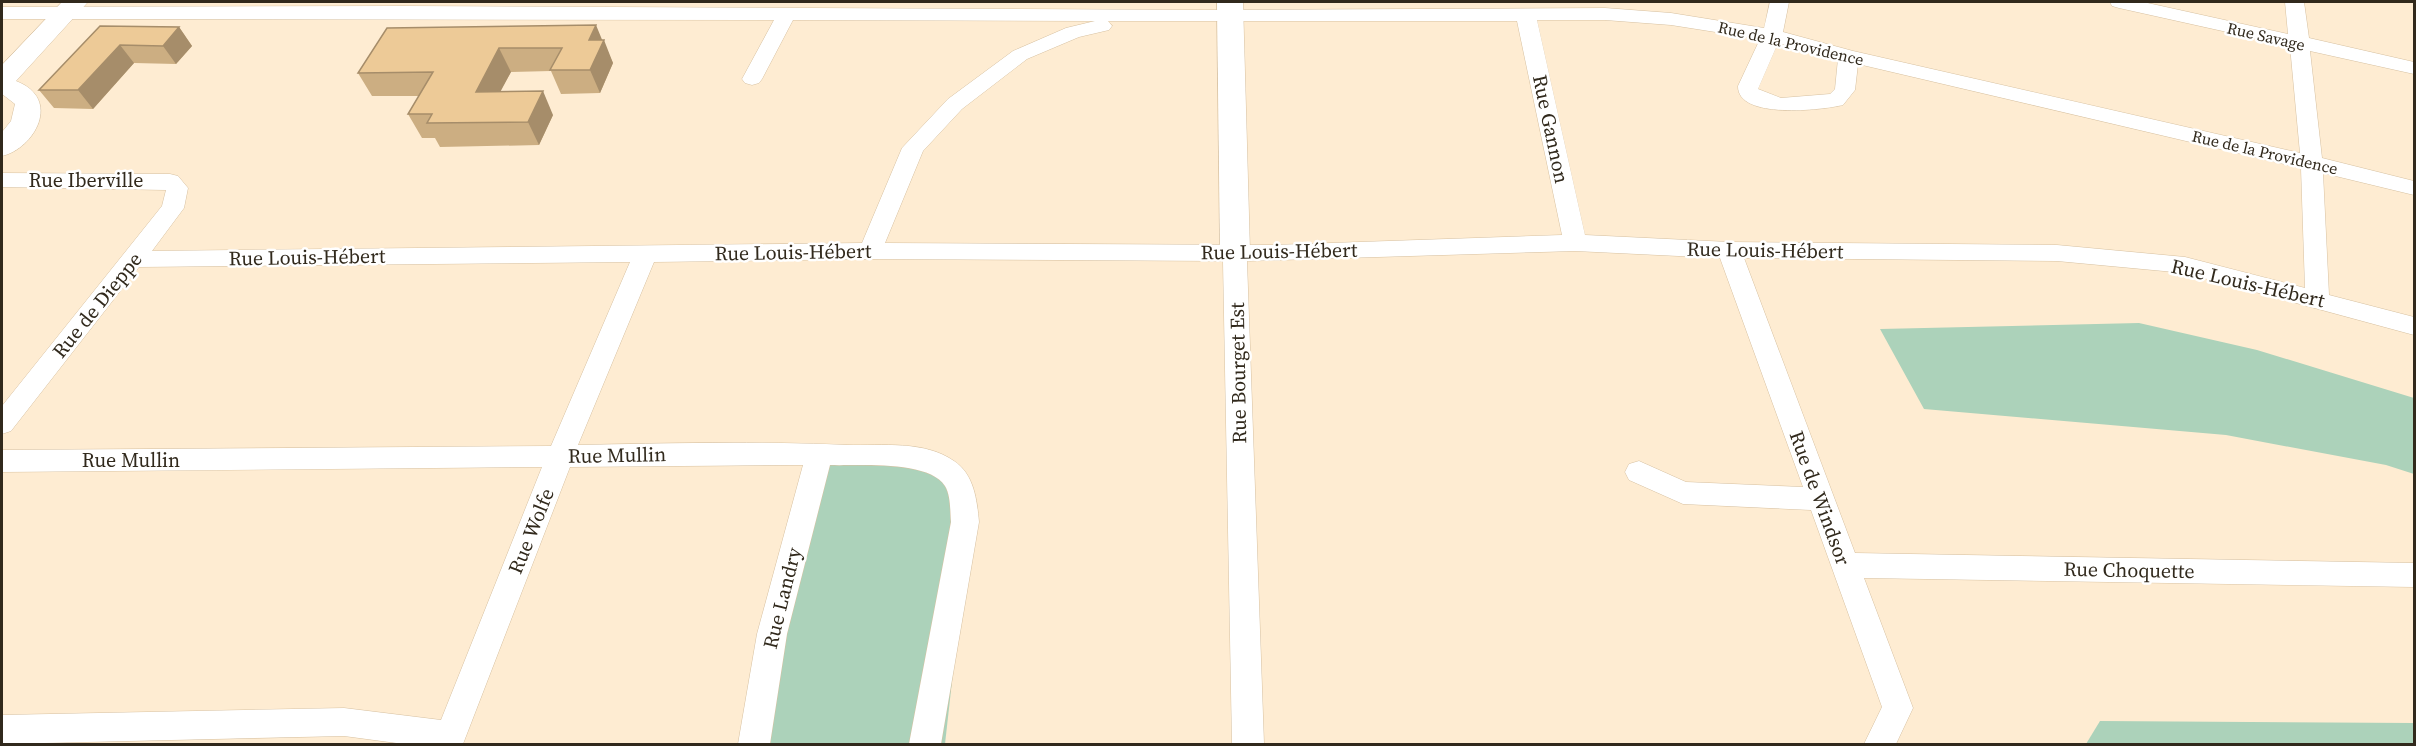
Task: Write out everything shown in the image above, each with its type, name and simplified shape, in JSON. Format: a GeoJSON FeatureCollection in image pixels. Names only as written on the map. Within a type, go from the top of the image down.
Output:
{"type":"FeatureCollection","features":[{"type":"Feature","properties":{"kind":"street"},"geometry":{"type":"LineString","coordinates":[[1779,2],[1772,35],[1748,86],[1748,92],[1767,102],[1781,105],[1836,100],[1845,90],[1849,56]]}},
{"type":"Feature","properties":{"kind":"street","name":"Rue Savage"},"geometry":{"type":"LineString","coordinates":[[2119,2],[2415,68]]}},
{"type":"Feature","properties":{"kind":"street"},"geometry":{"type":"LineString","coordinates":[[2295,2],[2312,163],[2317,299]]}},
{"type":"Feature","properties":{"kind":"street"},"geometry":{"type":"LineString","coordinates":[[2,46],[56,7]]}},
{"type":"Feature","properties":{"kind":"street"},"geometry":{"type":"LineString","coordinates":[[2,80],[56,7]]}},
{"type":"Feature","properties":{"kind":"street","name":"Rue de la Providence"},"geometry":{"type":"LineString","coordinates":[[2,13],[56,7],[568,7],[786,15],[1154,15],[1230,8],[1526,15],[1605,14],[1671,19],[1772,35],[1849,56],[2415,188]]}},
{"type":"Feature","properties":{"kind":"street","name":"Rue Bourget Est"},"geometry":{"type":"LineString","coordinates":[[1230,8],[1248,744]]}},
{"type":"Feature","properties":{"kind":"street"},"geometry":{"type":"LineString","coordinates":[[752,79],[786,15]]}},
{"type":"Feature","properties":{"kind":"street"},"geometry":{"type":"LineString","coordinates":[[870,251],[893,201],[913,148],[955,104],[1020,55],[1073,32],[1154,15]]}},
{"type":"Feature","properties":{"kind":"street","name":"Rue Gannon"},"geometry":{"type":"LineString","coordinates":[[1526,15],[1575,243]]}},
{"type":"Feature","properties":{"kind":"street"},"geometry":{"type":"LineString","coordinates":[[2,85],[15,88],[23,94],[28,101],[29,110],[25,122],[2,147]]}},
{"type":"Feature","properties":{"kind":"street","name":"Rue Iberville"},"geometry":{"type":"LineString","coordinates":[[2,180],[171,181]]}},
{"type":"Feature","properties":{"kind":"street","name":"Rue de Dieppe"},"geometry":{"type":"LineString","coordinates":[[2,424],[173,207],[177,188],[171,181]]}},
{"type":"Feature","properties":{"kind":"street","name":"Rue Louis-Hébert"},"geometry":{"type":"LineString","coordinates":[[134,259],[870,251],[1235,252],[1575,243],[1729,250],[2057,253],[2185,265],[2415,326]]}},
{"type":"Feature","properties":{"kind":"street","name":"Rue de Windsor"},"geometry":{"type":"LineString","coordinates":[[1729,250],[1898,708],[1880,744]]}},
{"type":"Feature","properties":{"kind":"street","name":"Rue Wolfe"},"geometry":{"type":"LineString","coordinates":[[449,740],[560,457],[646,253]]}},
{"type":"Feature","properties":{"kind":"street","name":"Rue Mullin"},"geometry":{"type":"LineString","coordinates":[[2,461],[560,457],[735,452],[819,454],[917,459],[934,462],[949,471],[963,491],[965,522],[925,744]]}},
{"type":"Feature","properties":{"kind":"street","name":"Rue Landry"},"geometry":{"type":"LineString","coordinates":[[754,744],[772,634],[819,454]]}},
{"type":"Feature","properties":{"kind":"street"},"geometry":{"type":"LineString","coordinates":[[1638,472],[1683,493],[1821,498]]}},
{"type":"Feature","properties":{"kind":"street","name":"Rue Choquette"},"geometry":{"type":"LineString","coordinates":[[1844,565],[2415,576]]}},
{"type":"Feature","properties":{"kind":"street"},"geometry":{"type":"LineString","coordinates":[[2,730],[344,722],[449,740]]}},
{"type":"Feature","properties":{"kind":"green space"},"geometry":{"type":"Polygon","coordinates":[[[2139,323],[2257,350],[2414,398],[2414,474],[2386,465],[2226,435],[1924,409],[1880,329],[2139,323]]]}},
{"type":"Feature","properties":{"kind":"green space"},"geometry":{"type":"Polygon","coordinates":[[[926,451],[971,511],[945,744],[757,744],[830,455],[926,451]]]}},
{"type":"Feature","properties":{"kind":"green space"},"geometry":{"type":"Polygon","coordinates":[[[2100,721],[2414,723],[2414,744],[2086,744],[2100,721]]]}},
{"type":"Feature","properties":{"kind":"building"},"geometry":{"type":"Polygon","coordinates":[[[596,25],[589,40],[604,40],[590,70],[550,70],[562,48],[499,48],[476,92],[543,91],[528,122],[427,123],[432,114],[408,114],[433,72],[358,73],[387,28],[596,25]]]}},
{"type":"Feature","properties":{"kind":"building"},"geometry":{"type":"Polygon","coordinates":[[[100,26],[179,27],[163,46],[120,45],[78,90],[39,90],[100,26]]]}}]}
